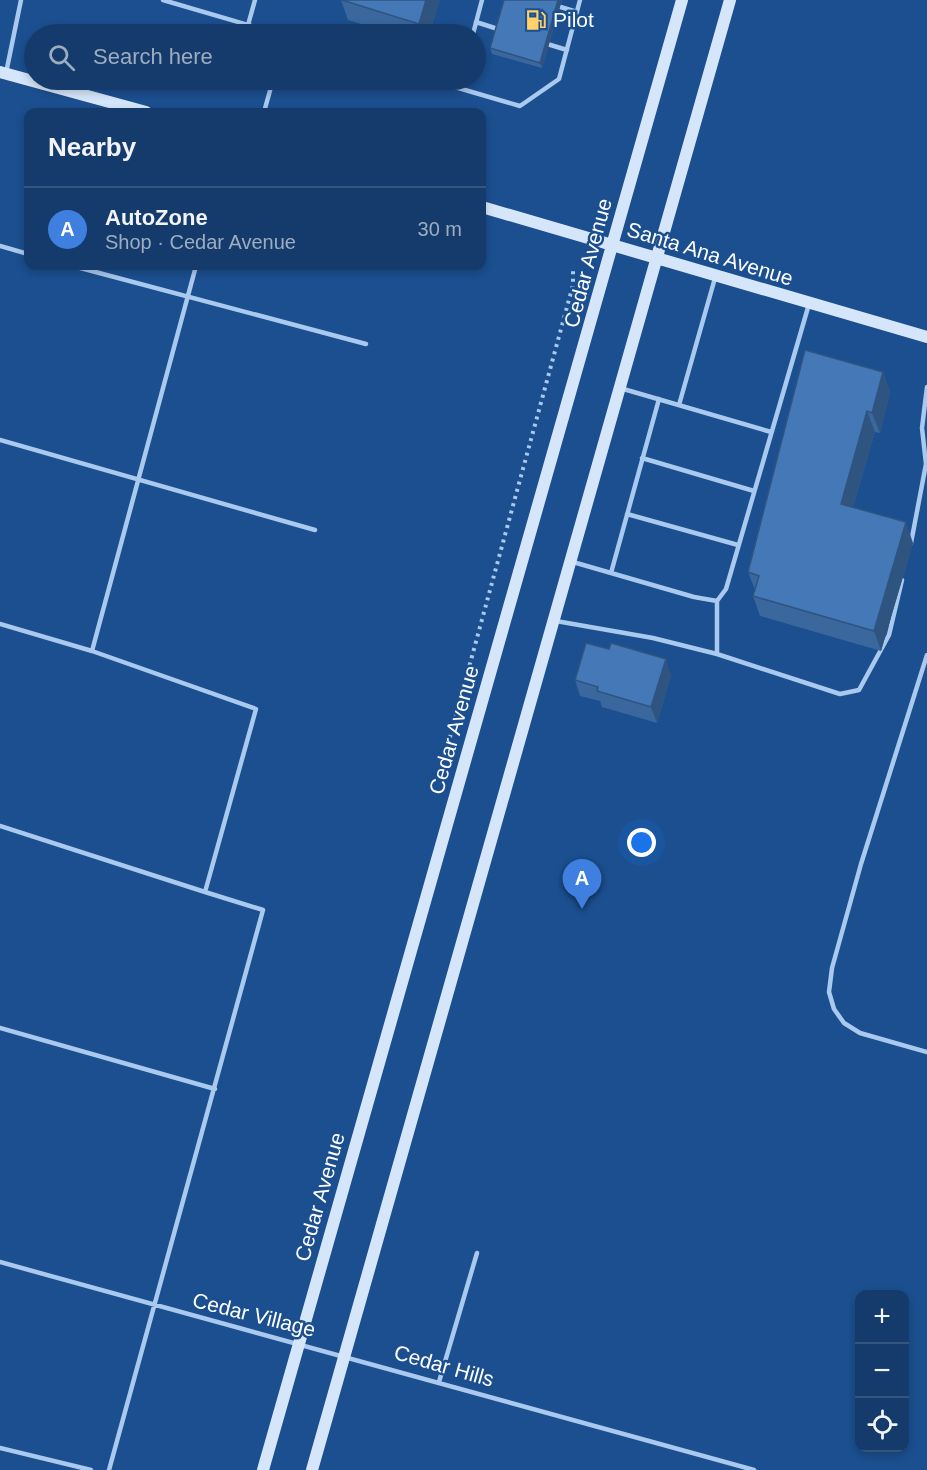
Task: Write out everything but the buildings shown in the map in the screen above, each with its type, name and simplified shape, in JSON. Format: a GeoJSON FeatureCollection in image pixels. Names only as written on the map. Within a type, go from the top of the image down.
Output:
{"type":"FeatureCollection","features":[{"type":"Feature","properties":{"kind":"main road","name":"Cedar Avenue"},"geometry":{"type":"LineString","coordinates":[[262,1470],[682,0]]}},
{"type":"Feature","properties":{"kind":"main road"},"geometry":{"type":"LineString","coordinates":[[312,1470],[730,0]]}},
{"type":"Feature","properties":{"kind":"main road"},"geometry":{"type":"LineString","coordinates":[[3,72],[24,78]]}},
{"type":"Feature","properties":{"kind":"main road"},"geometry":{"type":"LineString","coordinates":[[67,90],[132,108]]}},
{"type":"Feature","properties":{"kind":"main road","name":"Santa Ana Avenue"},"geometry":{"type":"LineString","coordinates":[[486,208],[927,337]]}},
{"type":"Feature","properties":{"kind":"lane"},"geometry":{"type":"LineString","coordinates":[[3,72],[21,0]]}},
{"type":"Feature","properties":{"kind":"lane"},"geometry":{"type":"LineString","coordinates":[[163,0],[245,24]]}},
{"type":"Feature","properties":{"kind":"lane"},"geometry":{"type":"LineString","coordinates":[[248,24],[255,0]]}},
{"type":"Feature","properties":{"kind":"lane"},"geometry":{"type":"LineString","coordinates":[[482,0],[476,22],[482,24]]}},
{"type":"Feature","properties":{"kind":"lane"},"geometry":{"type":"LineString","coordinates":[[466,90],[520,106],[559,79],[580,0]]}},
{"type":"Feature","properties":{"kind":"lane"},"geometry":{"type":"LineString","coordinates":[[547,3],[577,12]]}},
{"type":"Feature","properties":{"kind":"lane"},"geometry":{"type":"LineString","coordinates":[[486,25],[510,33]]}},
{"type":"Feature","properties":{"kind":"lane"},"geometry":{"type":"LineString","coordinates":[[533,40],[567,50]]}},
{"type":"Feature","properties":{"kind":"lane"},"geometry":{"type":"LineString","coordinates":[[265,108],[270,90]]}},
{"type":"Feature","properties":{"kind":"lane"},"geometry":{"type":"LineString","coordinates":[[0,246],[24,253]]}},
{"type":"Feature","properties":{"kind":"lane"},"geometry":{"type":"LineString","coordinates":[[88,270],[366,344]]}},
{"type":"Feature","properties":{"kind":"lane"},"geometry":{"type":"LineString","coordinates":[[93,651],[195,270]]}},
{"type":"Feature","properties":{"kind":"lane"},"geometry":{"type":"LineString","coordinates":[[679,405],[716,275]]}},
{"type":"Feature","properties":{"kind":"lane"},"geometry":{"type":"LineString","coordinates":[[717,654],[717,601],[726,590],[809,304]]}},
{"type":"Feature","properties":{"kind":"lane"},"geometry":{"type":"LineString","coordinates":[[909,549],[926,464],[922,428],[927,387]]}},
{"type":"Feature","properties":{"kind":"lane"},"geometry":{"type":"LineString","coordinates":[[620,388],[771,432]]}},
{"type":"Feature","properties":{"kind":"lane"},"geometry":{"type":"LineString","coordinates":[[611,573],[659,399]]}},
{"type":"Feature","properties":{"kind":"lane"},"geometry":{"type":"LineString","coordinates":[[0,440],[315,530]]}},
{"type":"Feature","properties":{"kind":"lane"},"geometry":{"type":"LineString","coordinates":[[642,458],[754,491]]}},
{"type":"Feature","properties":{"kind":"lane"},"geometry":{"type":"LineString","coordinates":[[627,514],[738,545]]}},
{"type":"Feature","properties":{"kind":"lane"},"geometry":{"type":"LineString","coordinates":[[570,562],[694,597],[717,601]]}},
{"type":"Feature","properties":{"kind":"lane"},"geometry":{"type":"LineString","coordinates":[[554,620],[653,638],[717,654],[840,694],[859,690],[889,636],[904,570]]}},
{"type":"Feature","properties":{"kind":"lane"},"geometry":{"type":"LineString","coordinates":[[0,624],[93,651],[256,709],[204,892]]}},
{"type":"Feature","properties":{"kind":"lane"},"geometry":{"type":"LineString","coordinates":[[927,655],[861,864],[832,968],[829,992],[834,1009],[844,1023],[860,1033],[927,1052]]}},
{"type":"Feature","properties":{"kind":"lane"},"geometry":{"type":"LineString","coordinates":[[0,826],[263,910],[109,1470]]}},
{"type":"Feature","properties":{"kind":"lane"},"geometry":{"type":"LineString","coordinates":[[0,1028],[215,1089]]}},
{"type":"Feature","properties":{"kind":"lane"},"geometry":{"type":"LineString","coordinates":[[440,1382],[477,1253]]}},
{"type":"Feature","properties":{"kind":"lane","name":"Cedar Village"},"geometry":{"type":"LineString","coordinates":[[0,1263],[155,1307],[345,1356]]}},
{"type":"Feature","properties":{"kind":"lane","name":"Cedar Hills"},"geometry":{"type":"LineString","coordinates":[[345,1356],[754,1470]]}},
{"type":"Feature","properties":{"kind":"lane"},"geometry":{"type":"LineString","coordinates":[[0,1448],[91,1470]]}},
{"type":"Feature","properties":{"kind":"path"},"geometry":{"type":"LineString","coordinates":[[440,774],[550,373],[573,285],[573,269]]}},
{"type":"Feature","properties":{"kind":"place","name":"Pilot"},"geometry":{"type":"Point","coordinates":[536,20]}},
{"type":"Feature","properties":{"kind":"place","name":"AutoZone"},"geometry":{"type":"Point","coordinates":[582,909]}}]}
